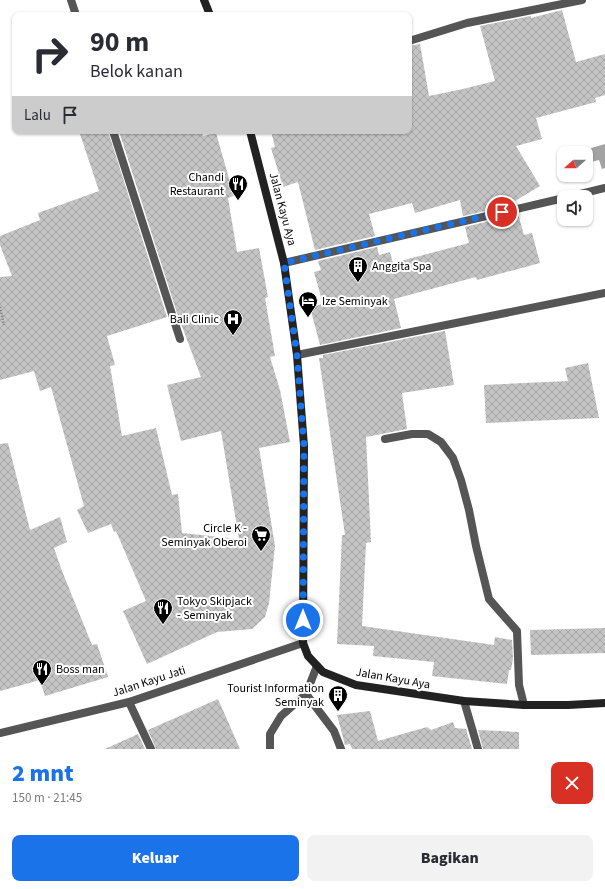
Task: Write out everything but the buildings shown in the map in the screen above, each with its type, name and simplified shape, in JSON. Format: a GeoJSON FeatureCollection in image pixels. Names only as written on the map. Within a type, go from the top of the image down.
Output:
{"type":"FeatureCollection","features":[{"type":"Feature","properties":{"kind":"main road"},"geometry":{"type":"LineString","coordinates":[[204,0],[209,12]]}},
{"type":"Feature","properties":{"kind":"main road","name":"Jalan Kayu Aya"},"geometry":{"type":"LineString","coordinates":[[251,134],[284,263],[297,355],[304,446],[303,643],[308,656],[323,672],[356,685],[464,701],[524,705],[605,703]]}},
{"type":"Feature","properties":{"kind":"street"},"geometry":{"type":"LineString","coordinates":[[71,0],[75,12]]}},
{"type":"Feature","properties":{"kind":"street"},"geometry":{"type":"LineString","coordinates":[[412,40],[467,23],[582,0]]}},
{"type":"Feature","properties":{"kind":"street"},"geometry":{"type":"LineString","coordinates":[[114,134],[180,339]]}},
{"type":"Feature","properties":{"kind":"street"},"geometry":{"type":"LineString","coordinates":[[593,191],[605,188]]}},
{"type":"Feature","properties":{"kind":"street"},"geometry":{"type":"LineString","coordinates":[[284,263],[557,200]]}},
{"type":"Feature","properties":{"kind":"street"},"geometry":{"type":"LineString","coordinates":[[297,355],[605,293]]}},
{"type":"Feature","properties":{"kind":"street"},"geometry":{"type":"LineString","coordinates":[[385,439],[412,434],[428,434],[441,442],[453,458],[469,510],[489,599],[517,631],[519,686],[524,705]]}},
{"type":"Feature","properties":{"kind":"street","name":"Jalan Kayu Jati"},"geometry":{"type":"LineString","coordinates":[[0,734],[129,702],[303,643]]}},
{"type":"Feature","properties":{"kind":"street"},"geometry":{"type":"LineString","coordinates":[[270,749],[270,734],[281,716],[306,694],[317,666]]}},
{"type":"Feature","properties":{"kind":"street"},"geometry":{"type":"LineString","coordinates":[[306,694],[334,731],[341,749]]}},
{"type":"Feature","properties":{"kind":"street"},"geometry":{"type":"LineString","coordinates":[[464,701],[478,749]]}},
{"type":"Feature","properties":{"kind":"street"},"geometry":{"type":"LineString","coordinates":[[129,702],[151,749]]}},
{"type":"Feature","properties":{"kind":"path"},"geometry":{"type":"LineString","coordinates":[[0,307],[4,324]]}},
{"type":"Feature","properties":{"kind":"shaded area"},"geometry":{"type":"Polygon","coordinates":[[[605,144],[605,168],[602,169],[599,160],[593,162],[593,148],[605,144]]]}},
{"type":"Feature","properties":{"kind":"place","name":"Chandi Restaurant"},"geometry":{"type":"Point","coordinates":[238,201]}},
{"type":"Feature","properties":{"kind":"place","name":"Anggita Spa"},"geometry":{"type":"Point","coordinates":[358,283]}},
{"type":"Feature","properties":{"kind":"place","name":"Ize Seminyak"},"geometry":{"type":"Point","coordinates":[308,318]}},
{"type":"Feature","properties":{"kind":"place","name":"Bali Clinic"},"geometry":{"type":"Point","coordinates":[233,336]}},
{"type":"Feature","properties":{"kind":"place","name":"Circle K - Seminyak Oberoi"},"geometry":{"type":"Point","coordinates":[261,552]}},
{"type":"Feature","properties":{"kind":"place","name":"Tokyo Skipjack - Seminyak"},"geometry":{"type":"Point","coordinates":[163,625]}},
{"type":"Feature","properties":{"kind":"place","name":"Boss man"},"geometry":{"type":"Point","coordinates":[42,686]}},
{"type":"Feature","properties":{"kind":"place","name":"Tourist Information Seminyak"},"geometry":{"type":"Point","coordinates":[338,712]}},
{"type":"Feature","properties":{"kind":"route"},"geometry":{"type":"LineString","coordinates":[[303,620],[304,446],[297,355],[284,263],[502,212]]}}]}
